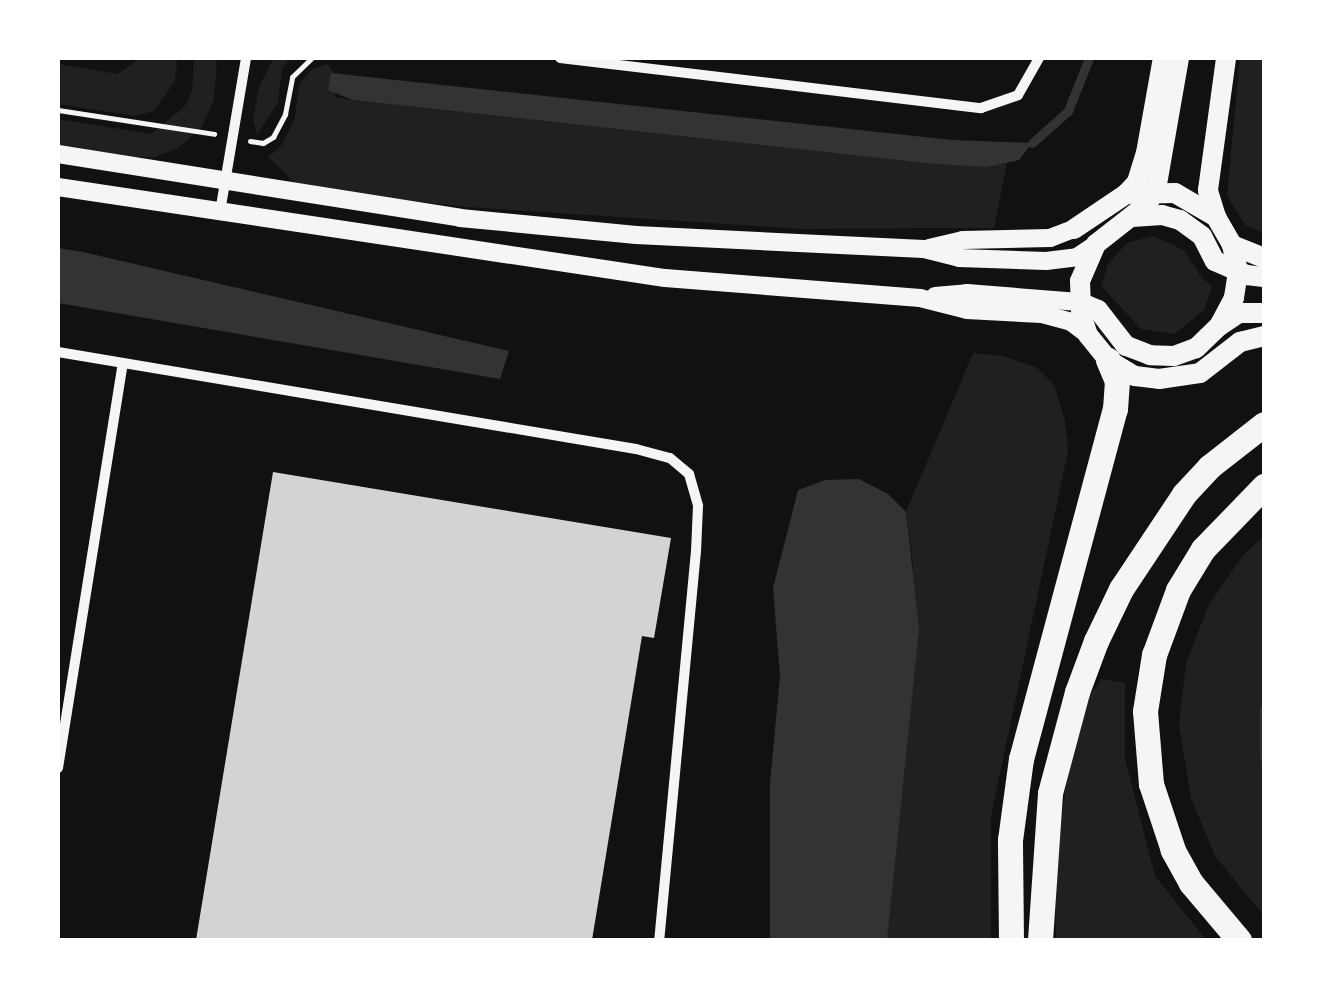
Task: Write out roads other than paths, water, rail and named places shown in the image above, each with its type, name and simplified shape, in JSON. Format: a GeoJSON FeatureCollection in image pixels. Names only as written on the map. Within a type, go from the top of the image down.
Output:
{"type":"FeatureCollection","features":[{"type":"Feature","properties":{"kind":"highway"},"geometry":{"type":"LineString","coordinates":[[1011,940],[1010,840],[1021,759],[1115,409],[1117,381],[1108,360]]}},
{"type":"Feature","properties":{"kind":"highway"},"geometry":{"type":"LineString","coordinates":[[1040,940],[1050,793],[1077,692],[1096,641],[1121,589],[1184,494],[1209,467],[1264,424]]}},
{"type":"Feature","properties":{"kind":"highway"},"geometry":{"type":"LineString","coordinates":[[1239,940],[1191,883],[1173,850],[1151,784],[1145,711],[1154,655],[1178,590],[1202,549],[1264,486]]}},
{"type":"Feature","properties":{"kind":"main road"},"geometry":{"type":"LineString","coordinates":[[1074,229],[1126,194],[1137,182],[1163,58]]}},
{"type":"Feature","properties":{"kind":"main road"},"geometry":{"type":"LineString","coordinates":[[1179,58],[1156,190],[1132,217],[1096,244],[1080,281],[1079,302],[1088,335],[1108,360],[1135,376],[1181,378],[1200,373],[1240,342],[1264,336]]}},
{"type":"Feature","properties":{"kind":"main road"},"geometry":{"type":"LineString","coordinates":[[1219,326],[1234,298],[1238,272],[1232,245],[1216,217],[1208,190],[1226,58]]}},
{"type":"Feature","properties":{"kind":"main road"},"geometry":{"type":"LineString","coordinates":[[1126,194],[1156,190],[1191,200],[1216,217]]}},
{"type":"Feature","properties":{"kind":"main road"},"geometry":{"type":"LineString","coordinates":[[1132,217],[1162,214],[1180,220],[1202,236],[1215,261],[1238,272],[1264,277]]}},
{"type":"Feature","properties":{"kind":"main road"},"geometry":{"type":"LineString","coordinates":[[1232,245],[1264,258]]}},
{"type":"Feature","properties":{"kind":"main road"},"geometry":{"type":"LineString","coordinates":[[1079,302],[1098,310],[1126,346],[1150,355],[1186,352],[1239,313],[1264,314]]}},
{"type":"Feature","properties":{"kind":"street"},"geometry":{"type":"LineString","coordinates":[[220,212],[246,58]]}},
{"type":"Feature","properties":{"kind":"street"},"geometry":{"type":"LineString","coordinates":[[560,58],[981,108],[1018,95],[1039,58]]}},
{"type":"Feature","properties":{"kind":"street"},"geometry":{"type":"LineString","coordinates":[[58,154],[460,218],[636,235],[924,250],[960,258],[1046,261],[1077,258],[1096,244]]}},
{"type":"Feature","properties":{"kind":"street"},"geometry":{"type":"LineString","coordinates":[[58,187],[665,278],[920,298],[967,310],[1042,314],[1071,322],[1088,335]]}},
{"type":"Feature","properties":{"kind":"street"},"geometry":{"type":"LineString","coordinates":[[924,250],[964,240],[1050,238],[1074,229]]}},
{"type":"Feature","properties":{"kind":"street"},"geometry":{"type":"LineString","coordinates":[[920,298],[966,293],[1079,302]]}},
{"type":"Feature","properties":{"kind":"street"},"geometry":{"type":"LineString","coordinates":[[58,352],[636,449],[670,458],[689,474],[698,506],[659,940]]}},
{"type":"Feature","properties":{"kind":"street"},"geometry":{"type":"LineString","coordinates":[[58,768],[123,363]]}},
{"type":"Feature","properties":{"kind":"waterway"},"geometry":{"type":"LineString","coordinates":[[1032,143],[1068,111],[1089,58]]}},
{"type":"Feature","properties":{"kind":"waterway"},"geometry":{"type":"LineString","coordinates":[[1264,709],[1264,758]]}}]}
